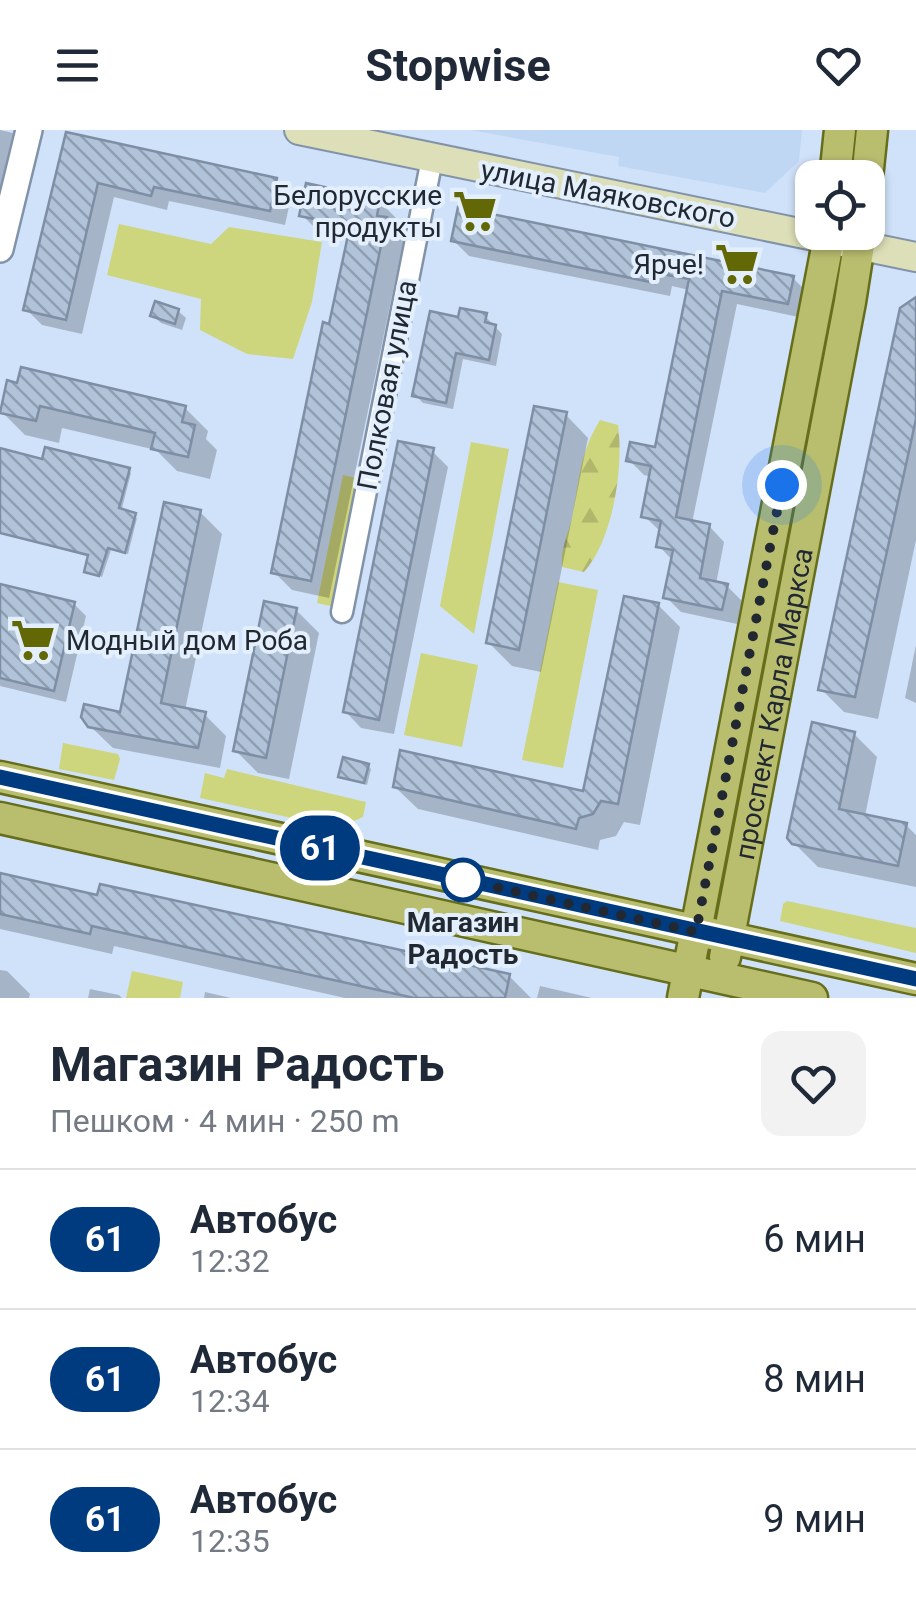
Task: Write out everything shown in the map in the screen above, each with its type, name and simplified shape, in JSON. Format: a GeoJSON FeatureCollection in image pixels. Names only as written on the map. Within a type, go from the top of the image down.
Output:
{"type":"FeatureCollection","features":[{"type":"Feature","properties":{"kind":"main road","name":"улица Маяковского"},"geometry":{"type":"LineString","coordinates":[[299,130],[795,228]]}},
{"type":"Feature","properties":{"kind":"main road"},"geometry":{"type":"LineString","coordinates":[[837,160],[840,130]]}},
{"type":"Feature","properties":{"kind":"main road"},"geometry":{"type":"LineString","coordinates":[[869,160],[872,130]]}},
{"type":"Feature","properties":{"kind":"main road","name":"улица Маяковского"},"geometry":{"type":"LineString","coordinates":[[885,246],[916,256]]}},
{"type":"Feature","properties":{"kind":"main road","name":"проспект Карла Маркса"},"geometry":{"type":"LineString","coordinates":[[686,985],[826,250]]}},
{"type":"Feature","properties":{"kind":"main road","name":"проспект Карла Маркса"},"geometry":{"type":"LineString","coordinates":[[718,988],[858,250]]}},
{"type":"Feature","properties":{"kind":"main road"},"geometry":{"type":"LineString","coordinates":[[0,777],[916,978]]}},
{"type":"Feature","properties":{"kind":"main road"},"geometry":{"type":"LineString","coordinates":[[0,818],[686,985],[812,998]]}},
{"type":"Feature","properties":{"kind":"street"},"geometry":{"type":"LineString","coordinates":[[0,249],[30,130]]}},
{"type":"Feature","properties":{"kind":"street","name":"Полковая улица"},"geometry":{"type":"LineString","coordinates":[[342,612],[432,159]]}},
{"type":"Feature","properties":{"kind":"shaded area"},"geometry":{"type":"Polygon","coordinates":[[[470,130],[802,130],[799,160],[765,193],[618,166],[619,157],[470,130]]]}},
{"type":"Feature","properties":{"kind":"green space"},"geometry":{"type":"Polygon","coordinates":[[[119,224],[211,244],[229,227],[322,242],[312,302],[293,359],[247,354],[200,330],[201,299],[107,275],[119,224]]]}},
{"type":"Feature","properties":{"kind":"green space"},"geometry":{"type":"Polygon","coordinates":[[[600,420],[618,425],[618,482],[602,541],[584,572],[562,567],[562,552],[585,454],[600,420]]]}},
{"type":"Feature","properties":{"kind":"green space"},"geometry":{"type":"Polygon","coordinates":[[[471,442],[509,449],[474,634],[440,606],[471,442]]]}},
{"type":"Feature","properties":{"kind":"green space"},"geometry":{"type":"Polygon","coordinates":[[[343,475],[365,480],[339,608],[317,603],[343,475]]]}},
{"type":"Feature","properties":{"kind":"green space"},"geometry":{"type":"Polygon","coordinates":[[[558,582],[598,590],[563,768],[522,760],[558,582]]]}},
{"type":"Feature","properties":{"kind":"green space"},"geometry":{"type":"Polygon","coordinates":[[[421,653],[478,665],[462,747],[404,735],[421,653]]]}},
{"type":"Feature","properties":{"kind":"green space"},"geometry":{"type":"Polygon","coordinates":[[[63,743],[118,754],[114,780],[59,769],[63,743]]]}},
{"type":"Feature","properties":{"kind":"green space"},"geometry":{"type":"Polygon","coordinates":[[[227,769],[366,802],[363,817],[338,828],[200,798],[205,773],[224,778],[227,769]]]}},
{"type":"Feature","properties":{"kind":"green space"},"geometry":{"type":"Polygon","coordinates":[[[787,901],[916,928],[916,953],[780,921],[787,901]]]}},
{"type":"Feature","properties":{"kind":"green space"},"geometry":{"type":"Polygon","coordinates":[[[132,971],[183,982],[180,998],[126,998],[132,971]]]}},
{"type":"Feature","properties":{"kind":"building"},"geometry":{"type":"Polygon","coordinates":[[[66,132],[277,178],[270,211],[154,187],[151,196],[98,183],[66,320],[23,310],[66,132]]]}},
{"type":"Feature","properties":{"kind":"building"},"geometry":{"type":"Polygon","coordinates":[[[306,183],[380,199],[377,216],[387,217],[311,581],[271,573],[323,322],[329,324],[350,226],[299,216],[306,183]]]}},
{"type":"Feature","properties":{"kind":"building"},"geometry":{"type":"Polygon","coordinates":[[[458,207],[794,276],[788,304],[722,291],[676,517],[710,524],[700,578],[728,584],[722,610],[663,598],[673,550],[656,547],[661,521],[641,517],[651,466],[626,461],[630,442],[655,447],[689,279],[657,273],[655,283],[451,241],[458,207]]]}},
{"type":"Feature","properties":{"kind":"building"},"geometry":{"type":"Polygon","coordinates":[[[916,297],[916,419],[855,697],[818,690],[900,308],[916,297]]]}},
{"type":"Feature","properties":{"kind":"building"},"geometry":{"type":"Polygon","coordinates":[[[155,301],[179,309],[175,324],[150,316],[155,301]]]}},
{"type":"Feature","properties":{"kind":"building"},"geometry":{"type":"Polygon","coordinates":[[[460,308],[487,313],[485,322],[496,325],[489,360],[456,353],[446,403],[412,396],[430,311],[458,317],[460,308]]]}},
{"type":"Feature","properties":{"kind":"building"},"geometry":{"type":"Polygon","coordinates":[[[21,367],[186,406],[182,422],[195,425],[188,457],[151,449],[155,433],[40,406],[36,421],[0,413],[7,380],[17,383],[21,367]]]}},
{"type":"Feature","properties":{"kind":"building"},"geometry":{"type":"Polygon","coordinates":[[[534,406],[567,412],[519,650],[486,643],[534,406]]]}},
{"type":"Feature","properties":{"kind":"building"},"geometry":{"type":"Polygon","coordinates":[[[398,441],[434,448],[379,720],[343,712],[398,441]]]}},
{"type":"Feature","properties":{"kind":"building"},"geometry":{"type":"Polygon","coordinates":[[[45,447],[130,468],[119,508],[136,513],[125,553],[108,548],[99,576],[84,572],[88,555],[0,533],[0,448],[42,459],[45,447]]]}},
{"type":"Feature","properties":{"kind":"building"},"geometry":{"type":"Polygon","coordinates":[[[164,502],[201,510],[161,703],[206,712],[198,748],[88,727],[81,717],[84,704],[120,712],[164,502]]]}},
{"type":"Feature","properties":{"kind":"building","name":"Модный дом Роба"},"geometry":{"type":"Polygon","coordinates":[[[0,584],[75,602],[54,691],[0,678],[0,584]]]}},
{"type":"Feature","properties":{"kind":"building"},"geometry":{"type":"Polygon","coordinates":[[[624,596],[659,603],[618,804],[601,801],[593,814],[579,818],[576,829],[393,787],[400,750],[583,791],[624,596]]]}},
{"type":"Feature","properties":{"kind":"building"},"geometry":{"type":"Polygon","coordinates":[[[264,601],[297,608],[266,758],[233,751],[264,601]]]}},
{"type":"Feature","properties":{"kind":"building"},"geometry":{"type":"Polygon","coordinates":[[[812,722],[855,732],[839,809],[907,823],[898,866],[792,844],[787,838],[812,722]]]}},
{"type":"Feature","properties":{"kind":"building"},"geometry":{"type":"Polygon","coordinates":[[[343,757],[369,764],[364,783],[338,777],[343,757]]]}},
{"type":"Feature","properties":{"kind":"building"},"geometry":{"type":"Polygon","coordinates":[[[0,873],[97,895],[100,884],[510,974],[505,998],[414,998],[92,926],[90,934],[0,914],[0,873]]]}},
{"type":"Feature","properties":{"kind":"bus line","name":"61"},"geometry":{"type":"LineString","coordinates":[[0,777],[916,979]]}},
{"type":"Feature","properties":{"kind":"place","name":"Белорусские продукты"},"geometry":{"type":"Point","coordinates":[475,211]}},
{"type":"Feature","properties":{"kind":"place","name":"Ярче!"},"geometry":{"type":"Point","coordinates":[737,264]}},
{"type":"Feature","properties":{"kind":"place","name":"Модный дом Роба"},"geometry":{"type":"Point","coordinates":[33,640]}},
{"type":"Feature","properties":{"kind":"place","name":"Магазин Радость"},"geometry":{"type":"Point","coordinates":[463,880]}},
{"type":"Feature","properties":{"kind":"route"},"geometry":{"type":"LineString","coordinates":[[463,880],[696,932],[782,485]]}}]}
